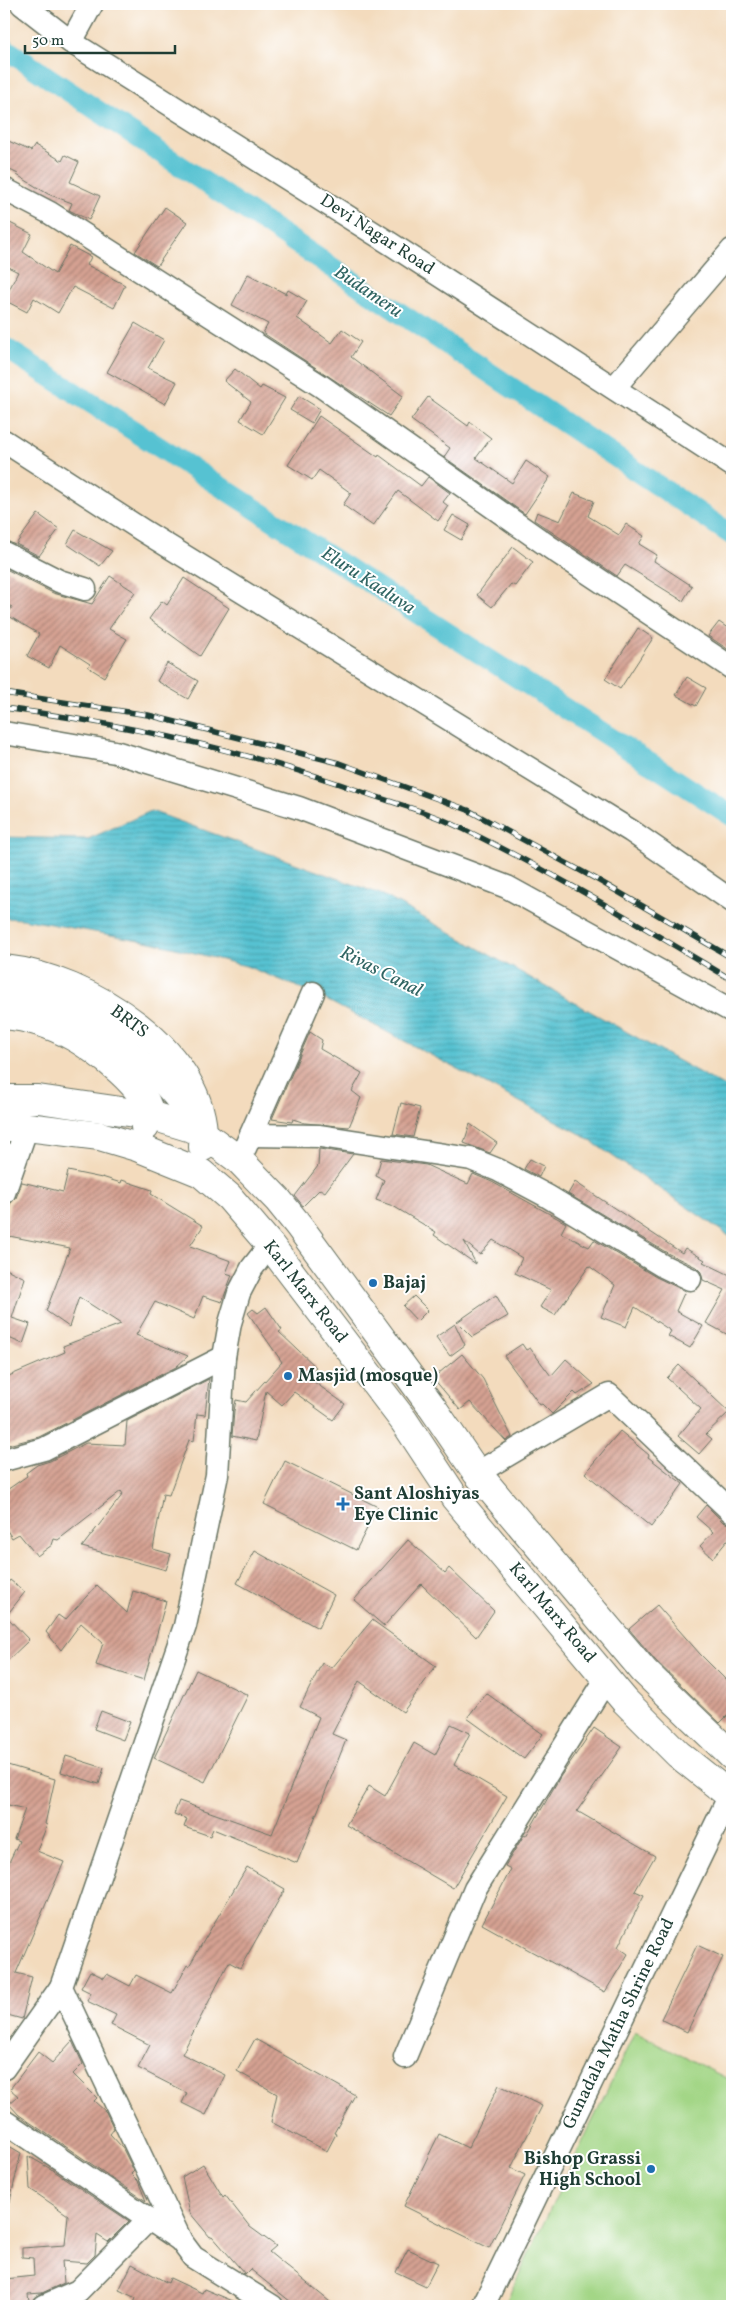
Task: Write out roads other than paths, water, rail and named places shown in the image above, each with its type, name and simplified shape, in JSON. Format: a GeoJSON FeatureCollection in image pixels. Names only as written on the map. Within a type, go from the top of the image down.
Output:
{"type":"FeatureCollection","features":[{"type":"Feature","properties":{"kind":"main road","name":"BRTS"},"geometry":{"type":"LineString","coordinates":[[4,969],[43,976],[70,985],[122,1015],[161,1047],[182,1075],[197,1101],[204,1134],[201,1173]]}},
{"type":"Feature","properties":{"kind":"main road"},"geometry":{"type":"LineString","coordinates":[[4,1015],[31,1019],[51,1026],[73,1036],[96,1051],[128,1077],[146,1104],[150,1115]]}},
{"type":"Feature","properties":{"kind":"main road","name":"Karl Marx Road"},"geometry":{"type":"LineString","coordinates":[[4,1099],[38,1099],[150,1115],[198,1130],[239,1160],[278,1200],[299,1226],[432,1407],[477,1473],[644,1671],[732,1756]]}},
{"type":"Feature","properties":{"kind":"main road","name":"BRTS"},"geometry":{"type":"LineString","coordinates":[[136,1147],[150,1115]]}},
{"type":"Feature","properties":{"kind":"main road","name":"Karl Marx Road"},"geometry":{"type":"LineString","coordinates":[[15,1127],[100,1136],[136,1147],[201,1173],[229,1197],[270,1245],[404,1422],[455,1498],[625,1701],[678,1754],[731,1796]]}},
{"type":"Feature","properties":{"kind":"street","name":"Devi Nagar Road"},"geometry":{"type":"LineString","coordinates":[[22,4],[71,42],[391,244],[732,465]]}},
{"type":"Feature","properties":{"kind":"street"},"geometry":{"type":"LineString","coordinates":[[71,42],[92,4]]}},
{"type":"Feature","properties":{"kind":"street"},"geometry":{"type":"LineString","coordinates":[[4,189],[50,213],[320,386],[551,548],[732,668]]}},
{"type":"Feature","properties":{"kind":"street"},"geometry":{"type":"LineString","coordinates":[[614,388],[732,250]]}},
{"type":"Feature","properties":{"kind":"street"},"geometry":{"type":"LineString","coordinates":[[4,441],[142,530],[631,831],[732,901]]}},
{"type":"Feature","properties":{"kind":"street"},"geometry":{"type":"LineString","coordinates":[[4,554],[59,581],[85,589]]}},
{"type":"Feature","properties":{"kind":"street"},"geometry":{"type":"LineString","coordinates":[[4,733],[115,752],[300,808],[508,887],[732,1011]]}},
{"type":"Feature","properties":{"kind":"street","name":"BRTS"},"geometry":{"type":"LineString","coordinates":[[4,992],[37,998],[85,1018],[115,1037],[144,1062],[204,1134]]}},
{"type":"Feature","properties":{"kind":"street"},"geometry":{"type":"LineString","coordinates":[[239,1160],[313,993]]}},
{"type":"Feature","properties":{"kind":"street","name":"BRTS"},"geometry":{"type":"LineString","coordinates":[[144,1062],[157,1087],[158,1096],[150,1115]]}},
{"type":"Feature","properties":{"kind":"street"},"geometry":{"type":"LineString","coordinates":[[4,1194],[15,1127]]}},
{"type":"Feature","properties":{"kind":"street"},"geometry":{"type":"LineString","coordinates":[[251,1135],[320,1136],[471,1159],[498,1170],[547,1196],[663,1266],[690,1279]]}},
{"type":"Feature","properties":{"kind":"street"},"geometry":{"type":"LineString","coordinates":[[4,2068],[61,1988],[185,1626],[217,1475],[224,1357],[230,1323],[239,1293],[252,1268],[270,1245]]}},
{"type":"Feature","properties":{"kind":"street"},"geometry":{"type":"LineString","coordinates":[[4,1460],[44,1449],[224,1357]]}},
{"type":"Feature","properties":{"kind":"street"},"geometry":{"type":"LineString","coordinates":[[477,1473],[609,1395],[732,1512]]}},
{"type":"Feature","properties":{"kind":"street"},"geometry":{"type":"LineString","coordinates":[[405,2057],[475,1889],[607,1678]]}},
{"type":"Feature","properties":{"kind":"street","name":"Gunadala Matha Shrine Road"},"geometry":{"type":"LineString","coordinates":[[483,2306],[731,1796]]}},
{"type":"Feature","properties":{"kind":"street"},"geometry":{"type":"LineString","coordinates":[[61,1988],[181,2241],[193,2257],[272,2306]]}},
{"type":"Feature","properties":{"kind":"street"},"geometry":{"type":"LineString","coordinates":[[4,2122],[181,2241]]}},
{"type":"Feature","properties":{"kind":"street"},"geometry":{"type":"LineString","coordinates":[[44,2306],[78,2291],[149,2219]]}},
{"type":"Feature","properties":{"kind":"water","name":"Rivas Canal"},"geometry":{"type":"Polygon","coordinates":[[[151,811],[383,895],[732,1091],[732,1238],[579,1133],[313,993],[246,966],[155,943],[23,919],[4,918],[4,837],[88,839],[151,811]]]}},
{"type":"Feature","properties":{"kind":"waterway","name":"Budameru"},"geometry":{"type":"LineString","coordinates":[[4,48],[732,535]]}},
{"type":"Feature","properties":{"kind":"waterway","name":"Eluru Kaaluva"},"geometry":{"type":"LineString","coordinates":[[4,347],[732,816]]}},
{"type":"Feature","properties":{"kind":"railway"},"geometry":{"type":"LineString","coordinates":[[4,693],[148,715],[339,763],[468,810],[596,879],[732,958]]}},
{"type":"Feature","properties":{"kind":"railway"},"geometry":{"type":"LineString","coordinates":[[4,708],[96,722],[188,741],[279,765],[427,813],[520,857],[627,917],[732,980]]}},
{"type":"Feature","properties":{"kind":"place","name":"Bajaj"},"geometry":{"type":"Point","coordinates":[373,1283]}},
{"type":"Feature","properties":{"kind":"place","name":"Masjid (mosque)"},"geometry":{"type":"Point","coordinates":[288,1376]}},
{"type":"Feature","properties":{"kind":"place","name":"Sant Aloshiyas Eye Clinic"},"geometry":{"type":"Point","coordinates":[343,1504]}},
{"type":"Feature","properties":{"kind":"place","name":"Bishop Grassi High School"},"geometry":{"type":"Point","coordinates":[651,2169]}}]}
